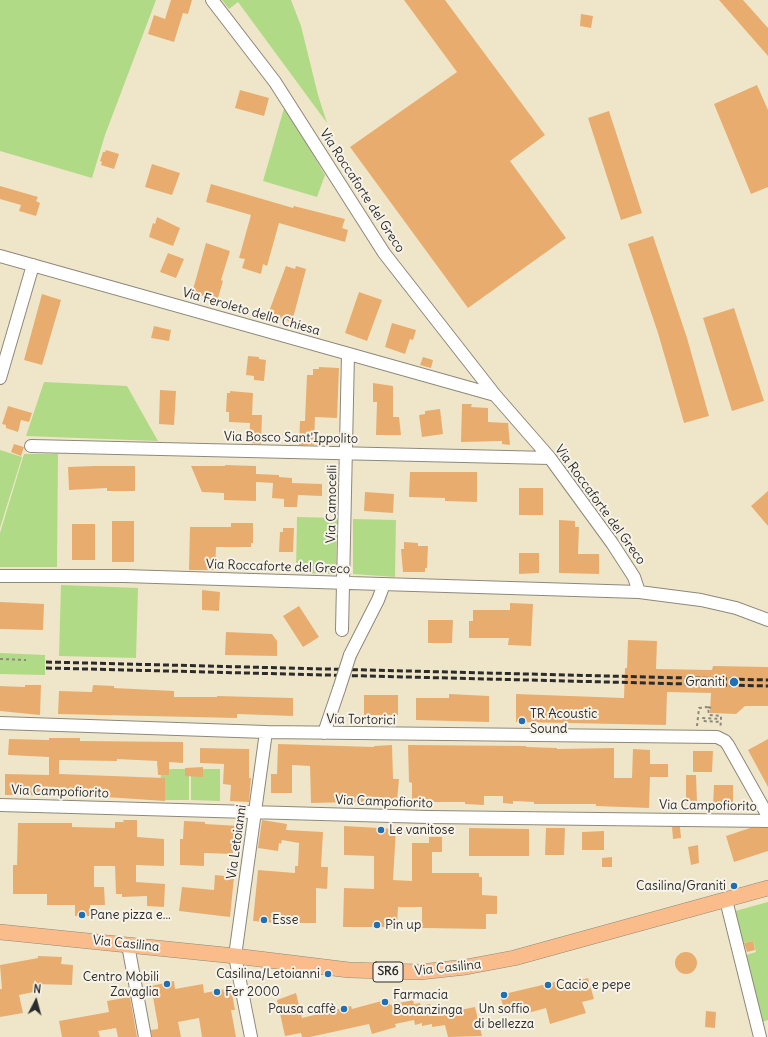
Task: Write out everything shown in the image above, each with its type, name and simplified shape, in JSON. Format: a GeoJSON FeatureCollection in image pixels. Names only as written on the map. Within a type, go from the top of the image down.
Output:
{"type":"FeatureCollection","features":[{"type":"Feature","properties":{"kind":"main road","name":"Via Casilina"},"geometry":{"type":"LineString","coordinates":[[0,932],[373,972],[420,972],[456,968],[532,954],[768,888]]}},
{"type":"Feature","properties":{"kind":"street","name":"Via Roccaforte del Greco"},"geometry":{"type":"LineString","coordinates":[[0,576],[111,576],[639,592],[634,577],[550,458],[495,396],[384,253],[275,82],[212,0]]}},
{"type":"Feature","properties":{"kind":"street","name":"Via Feroleto della Chiesa"},"geometry":{"type":"LineString","coordinates":[[0,256],[495,396]]}},
{"type":"Feature","properties":{"kind":"street"},"geometry":{"type":"LineString","coordinates":[[0,378],[34,266]]}},
{"type":"Feature","properties":{"kind":"street","name":"Via Camocelli"},"geometry":{"type":"LineString","coordinates":[[342,630],[348,354]]}},
{"type":"Feature","properties":{"kind":"street","name":"Via Bosco Sant'Ippolito"},"geometry":{"type":"LineString","coordinates":[[31,446],[550,458]]}},
{"type":"Feature","properties":{"kind":"street"},"geometry":{"type":"LineString","coordinates":[[324,734],[350,655],[378,600],[384,584]]}},
{"type":"Feature","properties":{"kind":"street"},"geometry":{"type":"LineString","coordinates":[[639,592],[679,596],[705,601],[736,608],[768,620]]}},
{"type":"Feature","properties":{"kind":"street","name":"Via Tortorici"},"geometry":{"type":"LineString","coordinates":[[0,723],[324,734],[717,738]]}},
{"type":"Feature","properties":{"kind":"street","name":"Via Letoianni"},"geometry":{"type":"LineString","coordinates":[[251,1037],[235,956],[266,732]]}},
{"type":"Feature","properties":{"kind":"street"},"geometry":{"type":"LineString","coordinates":[[717,738],[728,745],[768,816]]}},
{"type":"Feature","properties":{"kind":"street","name":"Via Campofiorito"},"geometry":{"type":"LineString","coordinates":[[0,804],[443,817],[768,821]]}},
{"type":"Feature","properties":{"kind":"street"},"geometry":{"type":"LineString","coordinates":[[726,900],[760,1037]]}},
{"type":"Feature","properties":{"kind":"street"},"geometry":{"type":"LineString","coordinates":[[128,945],[145,1037]]}},
{"type":"Feature","properties":{"kind":"path"},"geometry":{"type":"LineString","coordinates":[[0,659],[26,660]]}},
{"type":"Feature","properties":{"kind":"path"},"geometry":{"type":"LineString","coordinates":[[697,727],[699,708],[709,708],[709,715],[722,716],[721,719],[703,718],[703,721],[721,722],[721,728],[713,727],[717,738]]}},
{"type":"Feature","properties":{"kind":"green space"},"geometry":{"type":"Polygon","coordinates":[[[0,0],[156,0],[105,135],[92,178],[0,151],[0,0]]]}},
{"type":"Feature","properties":{"kind":"green space"},"geometry":{"type":"Polygon","coordinates":[[[222,0],[291,0],[301,26],[318,95],[327,123],[238,2],[229,9],[222,0]]]}},
{"type":"Feature","properties":{"kind":"green space"},"geometry":{"type":"Polygon","coordinates":[[[285,105],[325,175],[317,197],[263,181],[285,105]]]}},
{"type":"Feature","properties":{"kind":"green space"},"geometry":{"type":"Polygon","coordinates":[[[44,382],[127,386],[158,441],[26,436],[44,382]]]}},
{"type":"Feature","properties":{"kind":"green space"},"geometry":{"type":"Polygon","coordinates":[[[0,450],[22,457],[0,528],[0,450]]]}},
{"type":"Feature","properties":{"kind":"green space"},"geometry":{"type":"Polygon","coordinates":[[[24,454],[58,454],[57,567],[0,567],[0,533],[24,454]]]}},
{"type":"Feature","properties":{"kind":"green space"},"geometry":{"type":"Polygon","coordinates":[[[297,517],[337,518],[336,574],[296,573],[297,517]]]}},
{"type":"Feature","properties":{"kind":"green space"},"geometry":{"type":"Polygon","coordinates":[[[353,519],[396,520],[395,577],[353,574],[353,519]]]}},
{"type":"Feature","properties":{"kind":"green space"},"geometry":{"type":"Polygon","coordinates":[[[61,585],[138,588],[136,658],[59,656],[61,585]]]}},
{"type":"Feature","properties":{"kind":"green space"},"geometry":{"type":"Polygon","coordinates":[[[0,653],[45,655],[45,675],[0,674],[0,653]]]}},
{"type":"Feature","properties":{"kind":"green space"},"geometry":{"type":"Polygon","coordinates":[[[161,769],[189,769],[189,800],[160,800],[161,769]]]}},
{"type":"Feature","properties":{"kind":"green space"},"geometry":{"type":"Polygon","coordinates":[[[191,769],[220,769],[220,801],[191,800],[191,769]]]}},
{"type":"Feature","properties":{"kind":"green space"},"geometry":{"type":"Polygon","coordinates":[[[768,902],[768,1020],[762,1022],[746,955],[756,952],[753,941],[743,943],[735,911],[768,902]]]}},
{"type":"Feature","properties":{"kind":"building"},"geometry":{"type":"Polygon","coordinates":[[[171,0],[192,0],[188,14],[183,13],[174,42],[148,34],[154,15],[165,19],[171,0]]]}},
{"type":"Feature","properties":{"kind":"building"},"geometry":{"type":"Polygon","coordinates":[[[404,0],[445,0],[545,135],[510,161],[566,238],[468,308],[350,147],[457,72],[404,0]]]}},
{"type":"Feature","properties":{"kind":"building"},"geometry":{"type":"Polygon","coordinates":[[[719,0],[743,0],[768,28],[768,56],[719,0]]]}},
{"type":"Feature","properties":{"kind":"building"},"geometry":{"type":"Polygon","coordinates":[[[581,14],[593,16],[591,28],[580,26],[581,14]]]}},
{"type":"Feature","properties":{"kind":"building"},"geometry":{"type":"Polygon","coordinates":[[[757,85],[768,110],[768,187],[751,194],[714,104],[757,85]]]}},
{"type":"Feature","properties":{"kind":"building"},"geometry":{"type":"Polygon","coordinates":[[[240,90],[269,98],[264,116],[235,108],[240,90]]]}},
{"type":"Feature","properties":{"kind":"building"},"geometry":{"type":"Polygon","coordinates":[[[609,111],[642,213],[621,220],[588,118],[609,111]]]}},
{"type":"Feature","properties":{"kind":"building"},"geometry":{"type":"Polygon","coordinates":[[[106,150],[119,154],[114,169],[101,165],[102,162],[100,161],[103,152],[106,150]]]}},
{"type":"Feature","properties":{"kind":"building"},"geometry":{"type":"Polygon","coordinates":[[[152,164],[180,173],[172,195],[145,187],[152,164]]]}},
{"type":"Feature","properties":{"kind":"building"},"geometry":{"type":"Polygon","coordinates":[[[211,184],[293,208],[294,206],[345,219],[342,228],[348,230],[345,242],[279,223],[267,266],[263,264],[261,274],[242,268],[245,259],[239,258],[251,215],[206,202],[211,184]]]}},
{"type":"Feature","properties":{"kind":"building"},"geometry":{"type":"Polygon","coordinates":[[[0,186],[38,197],[36,201],[40,203],[36,216],[19,211],[21,205],[0,199],[0,186]]]}},
{"type":"Feature","properties":{"kind":"building"},"geometry":{"type":"Polygon","coordinates":[[[157,217],[180,228],[173,246],[149,237],[153,223],[155,224],[157,217]]]}},
{"type":"Feature","properties":{"kind":"building"},"geometry":{"type":"Polygon","coordinates":[[[653,236],[687,338],[709,416],[684,423],[658,333],[628,244],[653,236]]]}},
{"type":"Feature","properties":{"kind":"building"},"geometry":{"type":"Polygon","coordinates":[[[206,243],[230,251],[221,280],[223,281],[217,301],[192,293],[206,243]]]}},
{"type":"Feature","properties":{"kind":"building"},"geometry":{"type":"Polygon","coordinates":[[[168,253],[184,259],[176,278],[160,272],[168,253]]]}},
{"type":"Feature","properties":{"kind":"building"},"geometry":{"type":"Polygon","coordinates":[[[286,266],[295,269],[296,266],[306,269],[292,322],[268,314],[286,266]]]}},
{"type":"Feature","properties":{"kind":"building"},"geometry":{"type":"Polygon","coordinates":[[[359,292],[382,300],[367,341],[345,333],[359,292]]]}},
{"type":"Feature","properties":{"kind":"building"},"geometry":{"type":"Polygon","coordinates":[[[42,294],[61,300],[42,365],[24,360],[42,294]]]}},
{"type":"Feature","properties":{"kind":"building"},"geometry":{"type":"Polygon","coordinates":[[[734,308],[764,401],[732,411],[703,318],[734,308]]]}},
{"type":"Feature","properties":{"kind":"building"},"geometry":{"type":"Polygon","coordinates":[[[392,323],[416,330],[413,340],[410,339],[405,354],[385,347],[392,323]]]}},
{"type":"Feature","properties":{"kind":"building"},"geometry":{"type":"Polygon","coordinates":[[[154,326],[171,330],[169,341],[151,338],[154,326]]]}},
{"type":"Feature","properties":{"kind":"building"},"geometry":{"type":"Polygon","coordinates":[[[248,356],[259,357],[259,359],[266,360],[264,381],[254,380],[254,376],[246,375],[248,356]]]}},
{"type":"Feature","properties":{"kind":"building"},"geometry":{"type":"Polygon","coordinates":[[[423,357],[433,360],[431,368],[420,365],[423,357]]]}},
{"type":"Feature","properties":{"kind":"building"},"geometry":{"type":"Polygon","coordinates":[[[319,367],[339,368],[337,418],[315,417],[314,445],[299,445],[300,421],[305,421],[307,375],[313,375],[313,369],[319,369],[319,367]]]}},
{"type":"Feature","properties":{"kind":"building"},"geometry":{"type":"Polygon","coordinates":[[[373,383],[393,386],[393,417],[399,417],[401,435],[376,435],[377,402],[373,402],[373,383]]]}},
{"type":"Feature","properties":{"kind":"building"},"geometry":{"type":"Polygon","coordinates":[[[160,390],[176,391],[174,425],[159,424],[160,390]]]}},
{"type":"Feature","properties":{"kind":"building"},"geometry":{"type":"Polygon","coordinates":[[[230,391],[253,393],[252,415],[262,415],[261,444],[249,443],[250,423],[229,422],[229,412],[226,412],[227,393],[230,393],[230,391]]]}},
{"type":"Feature","properties":{"kind":"building"},"geometry":{"type":"Polygon","coordinates":[[[462,404],[472,404],[471,407],[488,408],[488,422],[508,423],[510,445],[502,444],[502,441],[461,442],[462,404]]]}},
{"type":"Feature","properties":{"kind":"building"},"geometry":{"type":"Polygon","coordinates":[[[8,406],[32,413],[29,422],[21,420],[18,432],[6,428],[6,425],[2,424],[8,406]]]}},
{"type":"Feature","properties":{"kind":"building"},"geometry":{"type":"Polygon","coordinates":[[[440,409],[443,434],[422,437],[419,415],[425,414],[425,411],[440,409]]]}},
{"type":"Feature","properties":{"kind":"building"},"geometry":{"type":"Polygon","coordinates":[[[14,444],[24,447],[21,456],[11,452],[14,444]]]}},
{"type":"Feature","properties":{"kind":"building"},"geometry":{"type":"Polygon","coordinates":[[[135,466],[135,491],[107,491],[107,488],[69,490],[68,467],[135,466]]]}},
{"type":"Feature","properties":{"kind":"building"},"geometry":{"type":"Polygon","coordinates":[[[191,466],[256,466],[256,474],[279,475],[279,477],[292,478],[292,483],[322,484],[322,496],[298,495],[297,507],[284,507],[284,499],[272,498],[273,483],[256,482],[256,501],[224,500],[224,493],[202,492],[191,466]]]}},
{"type":"Feature","properties":{"kind":"building"},"geometry":{"type":"Polygon","coordinates":[[[410,472],[477,472],[477,502],[445,501],[445,498],[409,497],[410,472]]]}},
{"type":"Feature","properties":{"kind":"building"},"geometry":{"type":"Polygon","coordinates":[[[519,488],[543,488],[543,515],[519,515],[519,488]]]}},
{"type":"Feature","properties":{"kind":"building"},"geometry":{"type":"Polygon","coordinates":[[[768,491],[768,526],[751,506],[768,491]]]}},
{"type":"Feature","properties":{"kind":"building"},"geometry":{"type":"Polygon","coordinates":[[[365,492],[394,494],[393,513],[364,511],[365,492]]]}},
{"type":"Feature","properties":{"kind":"building"},"geometry":{"type":"Polygon","coordinates":[[[559,520],[575,521],[575,527],[579,527],[578,554],[599,554],[599,574],[559,573],[559,520]]]}},
{"type":"Feature","properties":{"kind":"building"},"geometry":{"type":"Polygon","coordinates":[[[112,521],[134,521],[134,562],[112,562],[112,521]]]}},
{"type":"Feature","properties":{"kind":"building"},"geometry":{"type":"Polygon","coordinates":[[[231,523],[253,523],[253,543],[251,543],[251,547],[216,547],[215,570],[189,570],[190,527],[231,527],[231,523]]]}},
{"type":"Feature","properties":{"kind":"building"},"geometry":{"type":"Polygon","coordinates":[[[72,524],[95,524],[95,560],[72,560],[72,524]]]}},
{"type":"Feature","properties":{"kind":"building"},"geometry":{"type":"Polygon","coordinates":[[[283,528],[294,528],[293,552],[279,552],[280,532],[283,532],[283,528]]]}},
{"type":"Feature","properties":{"kind":"building"},"geometry":{"type":"Polygon","coordinates":[[[404,542],[418,543],[418,546],[428,546],[427,568],[425,568],[425,572],[403,572],[401,549],[404,549],[404,542]]]}},
{"type":"Feature","properties":{"kind":"building"},"geometry":{"type":"Polygon","coordinates":[[[519,553],[539,553],[539,573],[519,574],[519,553]]]}},
{"type":"Feature","properties":{"kind":"building"},"geometry":{"type":"Polygon","coordinates":[[[202,590],[220,592],[219,611],[202,610],[202,590]]]}},
{"type":"Feature","properties":{"kind":"building"},"geometry":{"type":"Polygon","coordinates":[[[0,602],[44,604],[43,630],[0,629],[0,602]]]}},
{"type":"Feature","properties":{"kind":"building"},"geometry":{"type":"Polygon","coordinates":[[[510,603],[533,604],[531,646],[508,645],[509,638],[469,638],[469,621],[473,621],[473,610],[510,610],[510,603]]]}},
{"type":"Feature","properties":{"kind":"building"},"geometry":{"type":"Polygon","coordinates":[[[299,606],[319,637],[303,647],[283,616],[299,606]]]}},
{"type":"Feature","properties":{"kind":"building"},"geometry":{"type":"Polygon","coordinates":[[[428,620],[453,620],[452,643],[428,643],[428,620]]]}},
{"type":"Feature","properties":{"kind":"building"},"geometry":{"type":"Polygon","coordinates":[[[226,632],[272,634],[277,641],[277,656],[225,655],[226,632]]]}},
{"type":"Feature","properties":{"kind":"building"},"geometry":{"type":"Polygon","coordinates":[[[628,640],[657,641],[656,669],[712,670],[713,666],[768,667],[768,706],[745,706],[736,714],[710,713],[711,693],[667,692],[666,725],[516,722],[516,694],[624,698],[628,640]]]}},
{"type":"Feature","properties":{"kind":"building"},"geometry":{"type":"Polygon","coordinates":[[[25,685],[41,685],[40,715],[0,711],[0,686],[25,687],[25,685]]]}},
{"type":"Feature","properties":{"kind":"building"},"geometry":{"type":"Polygon","coordinates":[[[93,685],[114,686],[114,688],[174,691],[174,697],[217,696],[293,698],[293,716],[237,714],[237,718],[58,714],[59,691],[92,692],[93,685]]]}},
{"type":"Feature","properties":{"kind":"building"},"geometry":{"type":"Polygon","coordinates":[[[449,694],[489,696],[489,722],[416,720],[416,698],[449,698],[449,694]]]}},
{"type":"Feature","properties":{"kind":"building"},"geometry":{"type":"Polygon","coordinates":[[[364,695],[398,695],[398,715],[364,715],[364,695]]]}},
{"type":"Feature","properties":{"kind":"building"},"geometry":{"type":"Polygon","coordinates":[[[49,738],[80,738],[80,741],[183,742],[183,763],[169,762],[169,775],[158,775],[157,761],[117,759],[117,761],[59,760],[59,774],[165,778],[165,801],[90,796],[5,795],[5,774],[49,775],[49,757],[8,755],[9,739],[49,740],[49,738]]]}},
{"type":"Feature","properties":{"kind":"building"},"geometry":{"type":"Polygon","coordinates":[[[768,739],[768,787],[748,750],[768,739]]]}},
{"type":"Feature","properties":{"kind":"building"},"geometry":{"type":"Polygon","coordinates":[[[278,744],[374,747],[392,745],[393,779],[399,779],[397,801],[311,803],[310,766],[292,765],[292,793],[271,793],[271,774],[277,774],[278,744]]]}},
{"type":"Feature","properties":{"kind":"building"},"geometry":{"type":"Polygon","coordinates":[[[408,745],[526,746],[557,749],[614,748],[614,778],[632,778],[633,749],[650,750],[650,764],[668,764],[668,777],[650,777],[649,808],[596,806],[596,804],[534,804],[534,802],[513,801],[513,804],[503,803],[503,796],[484,796],[484,805],[465,804],[465,802],[412,802],[412,783],[409,782],[408,745]]]}},
{"type":"Feature","properties":{"kind":"building"},"geometry":{"type":"Polygon","coordinates":[[[200,748],[249,749],[249,778],[251,778],[249,802],[230,801],[231,785],[223,784],[224,764],[200,763],[200,748]]]}},
{"type":"Feature","properties":{"kind":"building"},"geometry":{"type":"Polygon","coordinates":[[[693,751],[713,751],[712,772],[693,772],[693,751]]]}},
{"type":"Feature","properties":{"kind":"building"},"geometry":{"type":"Polygon","coordinates":[[[203,767],[203,777],[185,776],[185,768],[203,767]]]}},
{"type":"Feature","properties":{"kind":"building"},"geometry":{"type":"Polygon","coordinates":[[[686,775],[696,775],[697,802],[686,803],[686,775]]]}},
{"type":"Feature","properties":{"kind":"building"},"geometry":{"type":"Polygon","coordinates":[[[714,785],[733,785],[733,806],[713,806],[714,785]]]}},
{"type":"Feature","properties":{"kind":"building"},"geometry":{"type":"Polygon","coordinates":[[[123,820],[137,820],[137,837],[164,839],[164,866],[136,865],[136,882],[165,884],[164,907],[147,906],[147,896],[122,897],[122,894],[116,894],[115,866],[94,866],[94,887],[104,887],[105,905],[90,905],[90,916],[75,916],[75,905],[47,905],[47,894],[13,894],[13,865],[17,865],[18,823],[72,823],[72,827],[115,828],[115,822],[124,822],[123,820]]]}},
{"type":"Feature","properties":{"kind":"building"},"geometry":{"type":"Polygon","coordinates":[[[262,820],[287,824],[286,830],[323,832],[321,867],[328,867],[327,889],[316,888],[316,923],[277,923],[253,921],[258,870],[295,873],[295,866],[298,866],[299,843],[282,840],[281,844],[279,843],[278,851],[258,848],[262,820]]]}},
{"type":"Feature","properties":{"kind":"building"},"geometry":{"type":"Polygon","coordinates":[[[184,821],[239,826],[239,838],[233,838],[233,854],[204,853],[204,866],[180,865],[180,839],[183,839],[184,821]]]}},
{"type":"Feature","properties":{"kind":"building"},"geometry":{"type":"Polygon","coordinates":[[[344,826],[396,829],[393,880],[412,881],[412,843],[429,843],[429,837],[442,837],[442,852],[432,852],[432,873],[479,873],[479,877],[482,877],[482,895],[497,896],[497,914],[486,914],[486,929],[422,928],[422,907],[398,907],[397,927],[343,927],[344,888],[374,889],[374,856],[344,855],[344,826]]]}},
{"type":"Feature","properties":{"kind":"building"},"geometry":{"type":"Polygon","coordinates":[[[672,827],[680,827],[681,838],[673,839],[672,827]]]}},
{"type":"Feature","properties":{"kind":"building"},"geometry":{"type":"Polygon","coordinates":[[[469,828],[529,829],[529,856],[469,856],[469,828]]]}},
{"type":"Feature","properties":{"kind":"building"},"geometry":{"type":"Polygon","coordinates":[[[546,828],[565,828],[564,855],[545,855],[546,828]]]}},
{"type":"Feature","properties":{"kind":"building"},"geometry":{"type":"Polygon","coordinates":[[[750,828],[768,828],[768,851],[734,862],[726,836],[750,828]]]}},
{"type":"Feature","properties":{"kind":"building"},"geometry":{"type":"Polygon","coordinates":[[[604,831],[604,850],[582,850],[582,832],[604,831]]]}},
{"type":"Feature","properties":{"kind":"building"},"geometry":{"type":"Polygon","coordinates":[[[698,845],[699,863],[691,865],[688,847],[698,845]]]}},
{"type":"Feature","properties":{"kind":"building"},"geometry":{"type":"Polygon","coordinates":[[[612,857],[612,867],[602,867],[602,858],[612,857]]]}},
{"type":"Feature","properties":{"kind":"building"},"geometry":{"type":"Polygon","coordinates":[[[215,875],[234,877],[230,917],[179,911],[182,887],[214,890],[215,875]]]}},
{"type":"Feature","properties":{"kind":"building"},"geometry":{"type":"Polygon","coordinates":[[[753,941],[755,950],[747,952],[744,943],[753,941]]]}},
{"type":"Feature","properties":{"kind":"building"},"geometry":{"type":"Polygon","coordinates":[[[686,952],[694,955],[697,963],[694,971],[686,974],[678,971],[675,963],[678,955],[686,952]]]}},
{"type":"Feature","properties":{"kind":"building"},"geometry":{"type":"Polygon","coordinates":[[[38,956],[62,957],[61,964],[73,965],[72,985],[33,984],[34,992],[19,995],[23,1013],[0,1017],[0,989],[2,989],[0,965],[38,958],[38,956]]]}},
{"type":"Feature","properties":{"kind":"building"},"geometry":{"type":"Polygon","coordinates":[[[588,978],[594,999],[582,1002],[586,1013],[550,1024],[546,1008],[528,1013],[527,1008],[505,1013],[500,995],[555,982],[556,987],[588,978]]]}},
{"type":"Feature","properties":{"kind":"building"},"geometry":{"type":"Polygon","coordinates":[[[174,981],[175,989],[203,984],[204,993],[231,988],[235,1010],[231,1010],[236,1037],[202,1037],[199,1018],[178,1022],[181,1037],[152,1037],[151,1030],[158,1029],[158,1025],[151,986],[174,981]]]}},
{"type":"Feature","properties":{"kind":"building"},"geometry":{"type":"Polygon","coordinates":[[[296,993],[302,1018],[351,1006],[352,1009],[389,999],[390,1005],[413,1000],[414,1004],[420,1003],[421,1006],[430,1004],[431,1007],[448,1006],[450,1012],[475,1007],[482,1036],[448,1037],[445,1025],[432,1027],[432,1024],[422,1026],[422,1023],[415,1025],[414,1020],[395,1024],[396,1027],[372,1034],[369,1024],[310,1037],[302,1037],[301,1033],[285,1036],[277,1000],[296,993]]]}},
{"type":"Feature","properties":{"kind":"building"},"geometry":{"type":"Polygon","coordinates":[[[130,997],[137,1037],[118,1037],[116,1028],[98,1031],[100,1037],[62,1037],[59,1021],[109,1012],[107,1001],[130,997]]]}},
{"type":"Feature","properties":{"kind":"building"},"geometry":{"type":"Polygon","coordinates":[[[706,1011],[716,1012],[715,1028],[705,1027],[706,1011]]]}},
{"type":"Feature","properties":{"kind":"railway"},"geometry":{"type":"LineString","coordinates":[[46,662],[768,680]]}},
{"type":"Feature","properties":{"kind":"railway"},"geometry":{"type":"LineString","coordinates":[[46,668],[768,686]]}},
{"type":"Feature","properties":{"kind":"place","name":"Graniti"},"geometry":{"type":"Point","coordinates":[734,682]}},
{"type":"Feature","properties":{"kind":"place","name":"TR Acoustic Sound"},"geometry":{"type":"Point","coordinates":[522,721]}},
{"type":"Feature","properties":{"kind":"place","name":"Le vanitose"},"geometry":{"type":"Point","coordinates":[381,830]}},
{"type":"Feature","properties":{"kind":"place","name":"Casilina/Graniti"},"geometry":{"type":"Point","coordinates":[734,886]}},
{"type":"Feature","properties":{"kind":"place","name":"Pane pizza e..."},"geometry":{"type":"Point","coordinates":[82,915]}},
{"type":"Feature","properties":{"kind":"place","name":"Esse"},"geometry":{"type":"Point","coordinates":[264,920]}},
{"type":"Feature","properties":{"kind":"place","name":"Pin up"},"geometry":{"type":"Point","coordinates":[377,925]}},
{"type":"Feature","properties":{"kind":"place","name":"Casilina/Letoianni"},"geometry":{"type":"Point","coordinates":[328,974]}},
{"type":"Feature","properties":{"kind":"place","name":"Centro Mobili Zavaglia"},"geometry":{"type":"Point","coordinates":[167,984]}},
{"type":"Feature","properties":{"kind":"place","name":"Cacio e pepe"},"geometry":{"type":"Point","coordinates":[548,985]}},
{"type":"Feature","properties":{"kind":"place","name":"Fer 2000"},"geometry":{"type":"Point","coordinates":[217,992]}},
{"type":"Feature","properties":{"kind":"place","name":"Un soffio di bellezza"},"geometry":{"type":"Point","coordinates":[504,995]}},
{"type":"Feature","properties":{"kind":"place","name":"Farmacia Bonanzinga"},"geometry":{"type":"Point","coordinates":[385,1002]}},
{"type":"Feature","properties":{"kind":"place","name":"Pausa caffè"},"geometry":{"type":"Point","coordinates":[344,1009]}}]}
